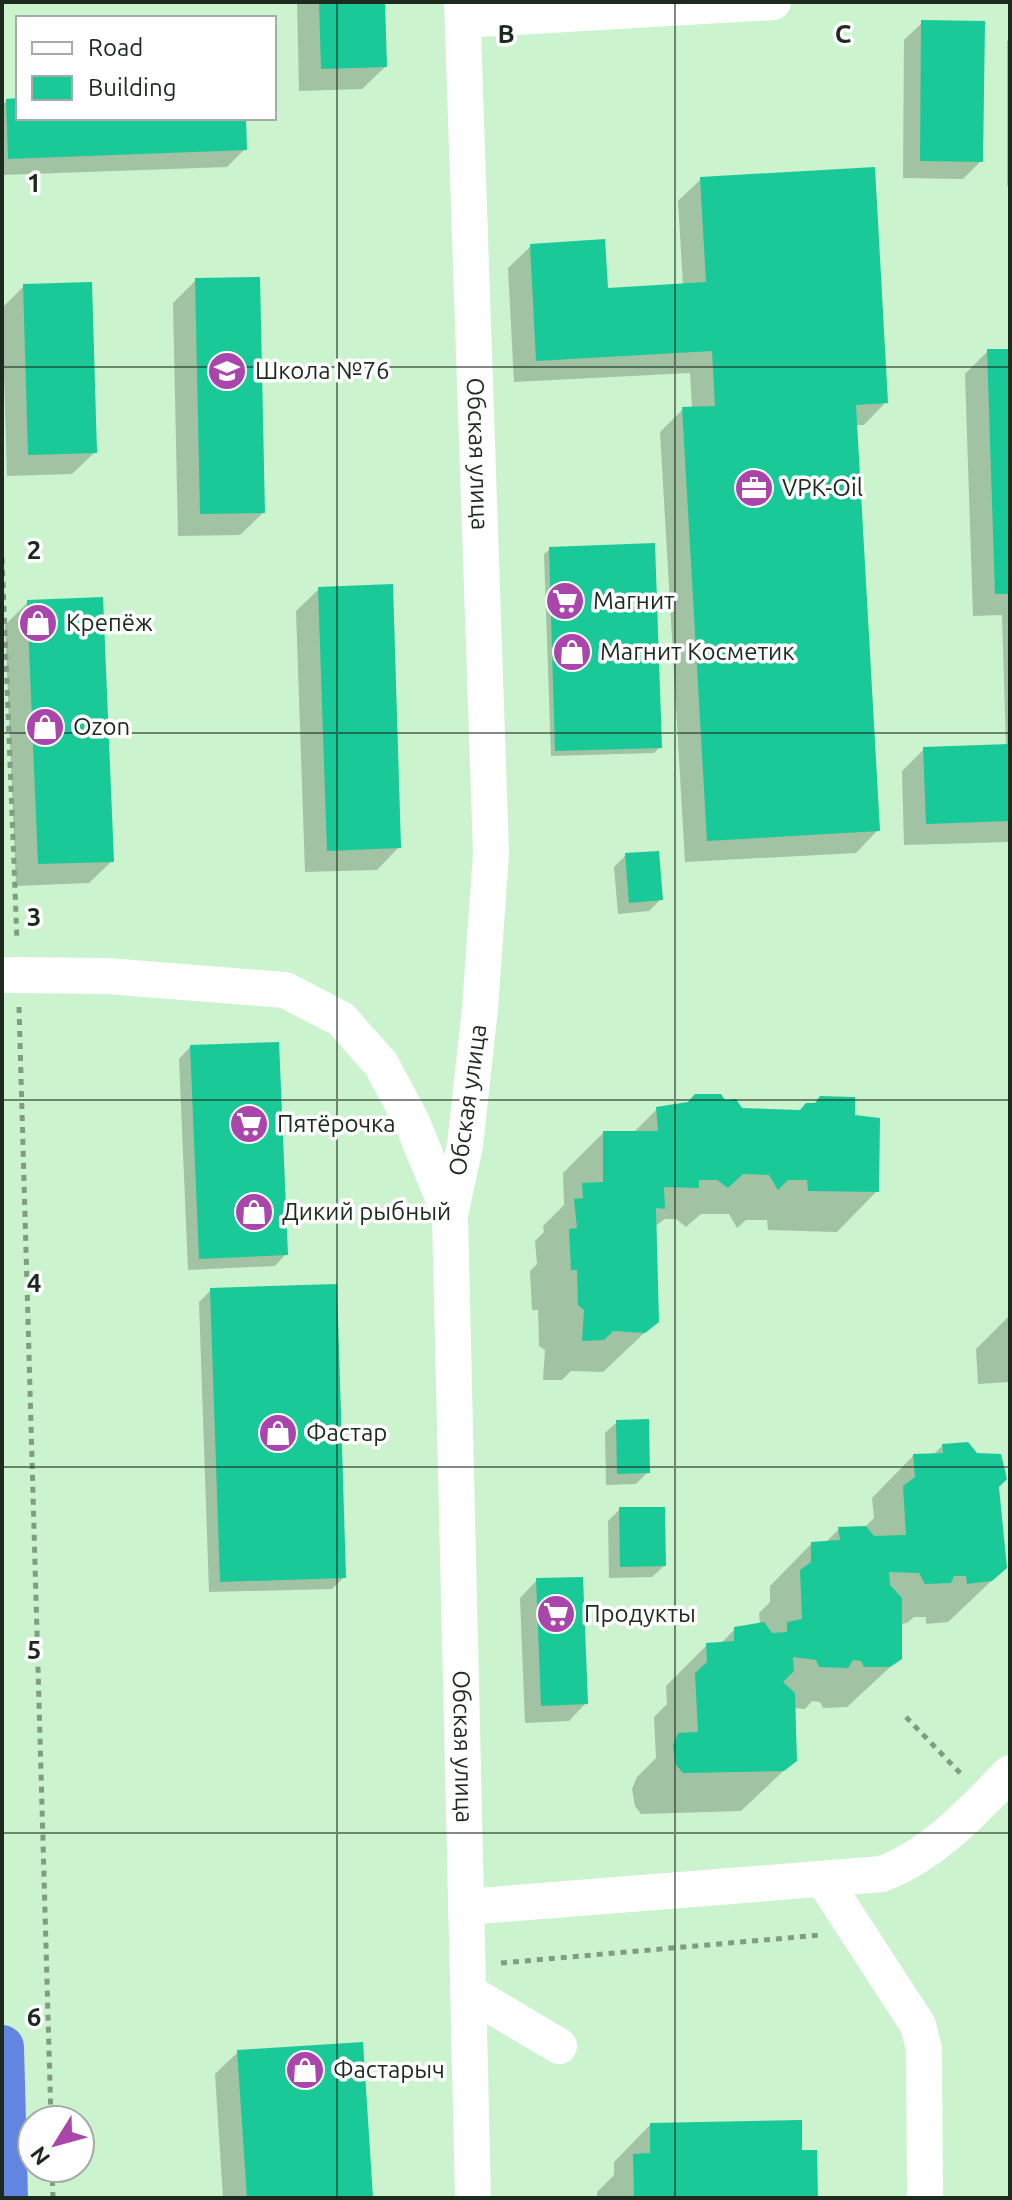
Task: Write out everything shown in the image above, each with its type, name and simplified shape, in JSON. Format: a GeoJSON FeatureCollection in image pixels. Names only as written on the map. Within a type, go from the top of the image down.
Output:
{"type":"FeatureCollection","features":[{"type":"Feature","properties":{"kind":"highway"},"geometry":{"type":"LineString","coordinates":[[2,2047],[6,2198]]}},
{"type":"Feature","properties":{"kind":"street"},"geometry":{"type":"LineString","coordinates":[[462,11],[773,2]]}},
{"type":"Feature","properties":{"kind":"street","name":"Обская улица"},"geometry":{"type":"LineString","coordinates":[[462,11],[491,853],[480,1009],[465,1145],[450,1215],[473,2198]]}},
{"type":"Feature","properties":{"kind":"street"},"geometry":{"type":"LineString","coordinates":[[10,975],[107,976],[285,990],[341,1019],[381,1064],[411,1120],[450,1215]]}},
{"type":"Feature","properties":{"kind":"street"},"geometry":{"type":"LineString","coordinates":[[466,1907],[882,1874],[897,1868],[940,1840],[998,1786]]}},
{"type":"Feature","properties":{"kind":"street"},"geometry":{"type":"LineString","coordinates":[[823,1879],[918,2025],[924,2049],[925,2198]]}},
{"type":"Feature","properties":{"kind":"street"},"geometry":{"type":"LineString","coordinates":[[468,1979],[559,2046]]}},
{"type":"Feature","properties":{"kind":"path"},"geometry":{"type":"LineString","coordinates":[[2,558],[10,975],[50,2104]]}},
{"type":"Feature","properties":{"kind":"path"},"geometry":{"type":"LineString","coordinates":[[906,1717],[998,1786]]}},
{"type":"Feature","properties":{"kind":"path"},"geometry":{"type":"LineString","coordinates":[[468,1979],[858,1932]]}},
{"type":"Feature","properties":{"kind":"building"},"geometry":{"type":"Polygon","coordinates":[[[319,2],[385,2],[387,67],[321,69],[319,2]]]}},
{"type":"Feature","properties":{"kind":"building"},"geometry":{"type":"Polygon","coordinates":[[[921,20],[985,21],[983,162],[920,161],[921,20]]]}},
{"type":"Feature","properties":{"kind":"building"},"geometry":{"type":"Polygon","coordinates":[[[16,98],[16,120],[246,120],[247,150],[8,159],[6,99],[16,98]]]}},
{"type":"Feature","properties":{"kind":"building"},"geometry":{"type":"Polygon","coordinates":[[[875,167],[888,403],[856,405],[880,831],[707,841],[682,407],[715,406],[712,351],[536,361],[530,244],[605,239],[608,288],[706,282],[700,177],[875,167]]]}},
{"type":"Feature","properties":{"kind":"building"},"geometry":{"type":"Polygon","coordinates":[[[260,277],[265,513],[200,514],[195,278],[260,277]]]}},
{"type":"Feature","properties":{"kind":"building"},"geometry":{"type":"Polygon","coordinates":[[[92,282],[97,453],[28,455],[23,284],[92,282]]]}},
{"type":"Feature","properties":{"kind":"building"},"geometry":{"type":"Polygon","coordinates":[[[987,349],[1010,349],[1010,594],[995,594],[987,349]]]}},
{"type":"Feature","properties":{"kind":"building"},"geometry":{"type":"Polygon","coordinates":[[[655,543],[662,748],[555,751],[549,547],[655,543]]]}},
{"type":"Feature","properties":{"kind":"building"},"geometry":{"type":"Polygon","coordinates":[[[393,584],[401,848],[327,851],[318,587],[393,584]]]}},
{"type":"Feature","properties":{"kind":"building"},"geometry":{"type":"Polygon","coordinates":[[[103,597],[114,862],[38,864],[27,600],[103,597]]]}},
{"type":"Feature","properties":{"kind":"building"},"geometry":{"type":"Polygon","coordinates":[[[1010,744],[1010,821],[926,824],[923,747],[1010,744]]]}},
{"type":"Feature","properties":{"kind":"building"},"geometry":{"type":"Polygon","coordinates":[[[659,851],[663,900],[629,903],[625,853],[659,851]]]}},
{"type":"Feature","properties":{"kind":"building"},"geometry":{"type":"Polygon","coordinates":[[[279,1042],[288,1255],[199,1259],[190,1045],[279,1042]]]}},
{"type":"Feature","properties":{"kind":"building"},"geometry":{"type":"Polygon","coordinates":[[[695,1094],[721,1094],[725,1100],[736,1099],[742,1108],[800,1110],[806,1103],[815,1103],[820,1096],[855,1097],[855,1115],[880,1118],[879,1192],[808,1191],[807,1180],[788,1180],[778,1190],[769,1175],[743,1174],[728,1188],[717,1180],[699,1180],[699,1188],[664,1187],[665,1209],[656,1208],[659,1322],[645,1333],[613,1331],[604,1340],[582,1341],[584,1310],[578,1305],[577,1270],[571,1270],[569,1229],[577,1228],[574,1199],[583,1198],[582,1183],[603,1182],[603,1131],[658,1131],[656,1107],[688,1102],[695,1094]]]}},
{"type":"Feature","properties":{"kind":"building","name":"Фастар"},"geometry":{"type":"Polygon","coordinates":[[[337,1284],[346,1578],[220,1582],[210,1288],[337,1284]]]}},
{"type":"Feature","properties":{"kind":"building"},"geometry":{"type":"Polygon","coordinates":[[[649,1419],[650,1473],[617,1474],[616,1420],[649,1419]]]}},
{"type":"Feature","properties":{"kind":"building"},"geometry":{"type":"Polygon","coordinates":[[[968,1442],[977,1453],[1001,1454],[1007,1479],[999,1487],[1007,1568],[992,1581],[967,1584],[966,1576],[954,1576],[951,1583],[925,1584],[919,1573],[889,1572],[890,1585],[902,1598],[902,1659],[890,1667],[864,1667],[861,1661],[853,1660],[848,1668],[819,1667],[816,1660],[793,1657],[794,1671],[783,1682],[795,1693],[797,1761],[784,1771],[683,1773],[676,1765],[673,1746],[678,1733],[698,1732],[695,1673],[707,1662],[706,1643],[734,1641],[734,1627],[764,1622],[772,1633],[787,1632],[787,1622],[802,1619],[800,1570],[811,1562],[811,1542],[840,1540],[838,1527],[866,1526],[874,1536],[906,1535],[903,1486],[915,1477],[913,1454],[943,1453],[942,1444],[968,1442]]]}},
{"type":"Feature","properties":{"kind":"building"},"geometry":{"type":"Polygon","coordinates":[[[619,1507],[665,1507],[666,1566],[620,1567],[619,1507]]]}},
{"type":"Feature","properties":{"kind":"building"},"geometry":{"type":"Polygon","coordinates":[[[583,1577],[588,1704],[541,1706],[536,1578],[583,1577]]]}},
{"type":"Feature","properties":{"kind":"building"},"geometry":{"type":"Polygon","coordinates":[[[363,2042],[373,2198],[247,2198],[237,2050],[363,2042]]]}},
{"type":"Feature","properties":{"kind":"building"},"geometry":{"type":"Polygon","coordinates":[[[802,2120],[802,2150],[817,2150],[818,2198],[634,2198],[633,2154],[650,2153],[650,2123],[802,2120]]]}},
{"type":"Feature","properties":{"kind":"place","name":"Школа №76"},"geometry":{"type":"Point","coordinates":[227,371]}},
{"type":"Feature","properties":{"kind":"place","name":"VPK-Oil"},"geometry":{"type":"Point","coordinates":[754,488]}},
{"type":"Feature","properties":{"kind":"place","name":"Магнит"},"geometry":{"type":"Point","coordinates":[565,601]}},
{"type":"Feature","properties":{"kind":"place","name":"Крепёж"},"geometry":{"type":"Point","coordinates":[38,623]}},
{"type":"Feature","properties":{"kind":"place","name":"Магнит Косметик"},"geometry":{"type":"Point","coordinates":[572,652]}},
{"type":"Feature","properties":{"kind":"place","name":"Ozon"},"geometry":{"type":"Point","coordinates":[45,727]}},
{"type":"Feature","properties":{"kind":"place","name":"Пятёрочка"},"geometry":{"type":"Point","coordinates":[249,1124]}},
{"type":"Feature","properties":{"kind":"place","name":"Дикий рыбный"},"geometry":{"type":"Point","coordinates":[254,1212]}},
{"type":"Feature","properties":{"kind":"place","name":"Фастар"},"geometry":{"type":"Point","coordinates":[278,1433]}},
{"type":"Feature","properties":{"kind":"place","name":"Продукты"},"geometry":{"type":"Point","coordinates":[556,1614]}},
{"type":"Feature","properties":{"kind":"place","name":"Фастарыч"},"geometry":{"type":"Point","coordinates":[305,2070]}}]}
